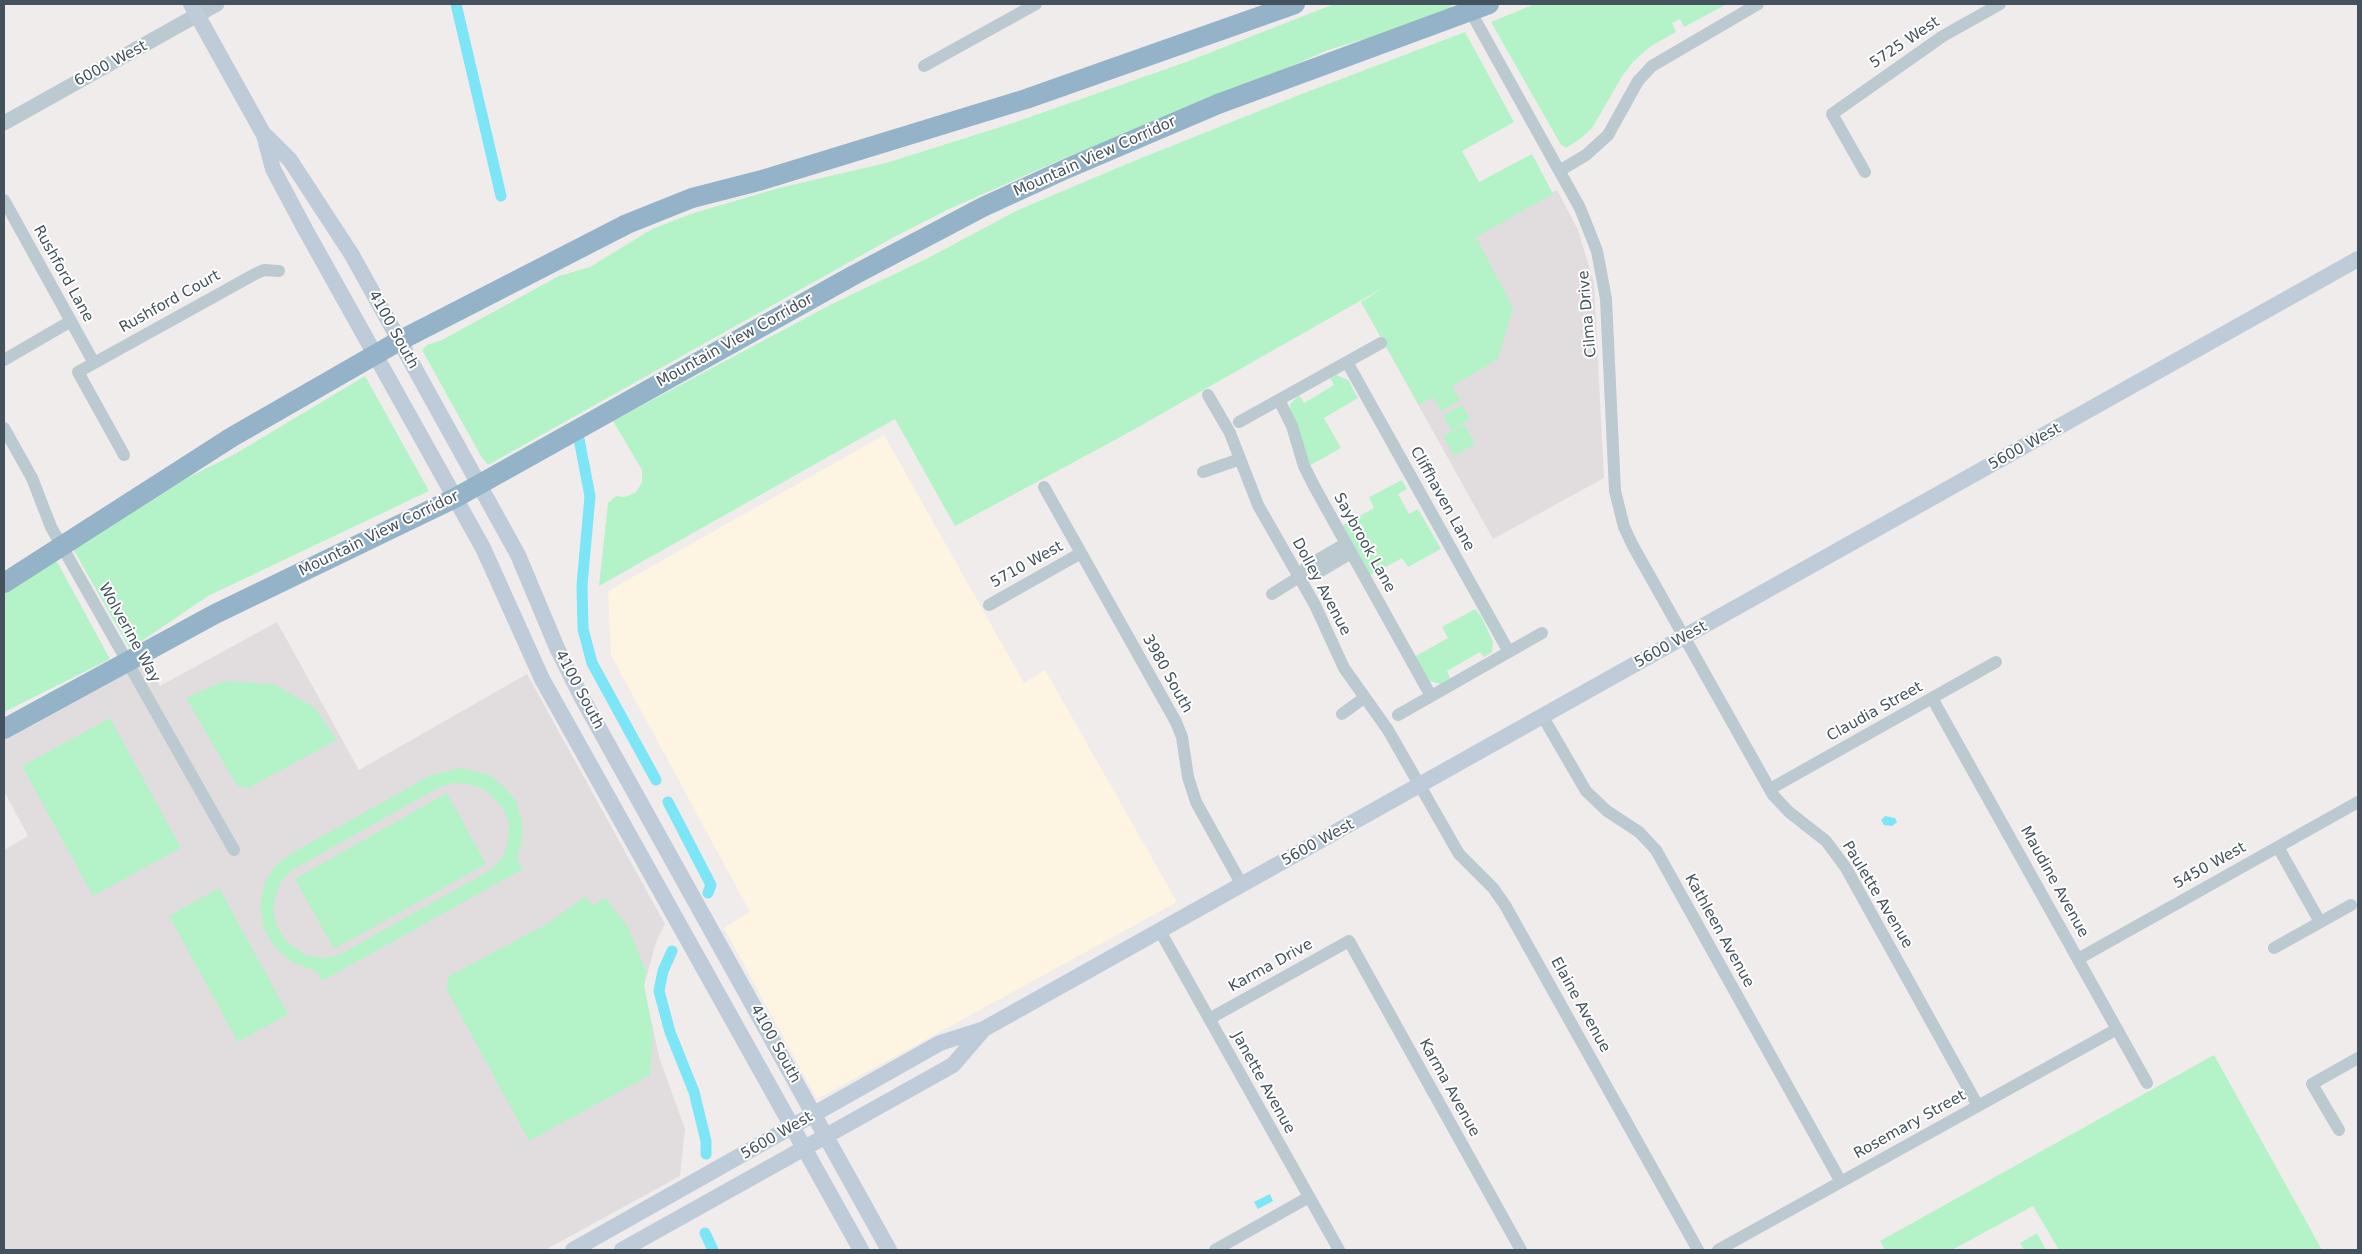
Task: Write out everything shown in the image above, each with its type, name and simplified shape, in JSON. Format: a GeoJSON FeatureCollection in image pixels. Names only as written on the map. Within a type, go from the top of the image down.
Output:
{"type":"FeatureCollection","features":[{"type":"Feature","properties":{"kind":"highway"},"geometry":{"type":"LineString","coordinates":[[4,583],[232,437],[400,341],[626,224],[692,198],[762,180],[1026,99],[1296,4]]}},
{"type":"Feature","properties":{"kind":"highway","name":"Mountain View Corridor"},"geometry":{"type":"LineString","coordinates":[[4,729],[215,614],[455,498],[897,251],[1025,187],[1218,104],[1489,4]]}},
{"type":"Feature","properties":{"kind":"main road","name":"4100 South"},"geometry":{"type":"LineString","coordinates":[[194,10],[264,135],[273,169],[498,578],[542,680],[861,1250]]}},
{"type":"Feature","properties":{"kind":"main road","name":"4100 South"},"geometry":{"type":"LineString","coordinates":[[264,135],[290,160],[352,255],[518,555],[556,648],[581,696],[889,1250]]}},
{"type":"Feature","properties":{"kind":"main road","name":"5600 West"},"geometry":{"type":"LineString","coordinates":[[572,1250],[940,1043],[984,1029],[1421,786],[2358,259]]}},
{"type":"Feature","properties":{"kind":"main road","name":"5600 West"},"geometry":{"type":"LineString","coordinates":[[622,1250],[953,1065],[984,1029]]}},
{"type":"Feature","properties":{"kind":"street","name":"6000 West"},"geometry":{"type":"LineString","coordinates":[[4,123],[194,10],[217,4]]}},
{"type":"Feature","properties":{"kind":"street"},"geometry":{"type":"LineString","coordinates":[[924,66],[1036,4]]}},
{"type":"Feature","properties":{"kind":"street","name":"Cilma Drive"},"geometry":{"type":"LineString","coordinates":[[1466,4],[1586,222],[1601,267],[1606,306],[1612,465],[1621,517],[1638,556],[1684,637]]}},
{"type":"Feature","properties":{"kind":"street"},"geometry":{"type":"LineString","coordinates":[[1559,170],[1586,155],[1604,139],[1638,81],[1652,66],[1758,4]]}},
{"type":"Feature","properties":{"kind":"street","name":"5725 West"},"geometry":{"type":"LineString","coordinates":[[1865,172],[1832,114],[1943,36],[2000,4]]}},
{"type":"Feature","properties":{"kind":"street","name":"Rushford Lane"},"geometry":{"type":"LineString","coordinates":[[4,200],[94,363]]}},
{"type":"Feature","properties":{"kind":"street","name":"Rushford Court"},"geometry":{"type":"LineString","coordinates":[[124,454],[78,372],[255,274],[264,270],[279,271]]}},
{"type":"Feature","properties":{"kind":"street"},"geometry":{"type":"LineString","coordinates":[[4,360],[70,321]]}},
{"type":"Feature","properties":{"kind":"street"},"geometry":{"type":"LineString","coordinates":[[1239,422],[1381,343]]}},
{"type":"Feature","properties":{"kind":"street","name":"Cliffhaven Lane"},"geometry":{"type":"LineString","coordinates":[[1347,362],[1509,652]]}},
{"type":"Feature","properties":{"kind":"street","name":"Dolley Avenue"},"geometry":{"type":"LineString","coordinates":[[1208,395],[1230,433],[1258,505],[1315,605],[1344,668],[1388,730],[1421,786]]}},
{"type":"Feature","properties":{"kind":"street","name":"Saybrook Lane"},"geometry":{"type":"LineString","coordinates":[[1279,400],[1292,426],[1307,472],[1431,696]]}},
{"type":"Feature","properties":{"kind":"street","name":"Wolverine Way"},"geometry":{"type":"LineString","coordinates":[[4,428],[32,478],[51,527],[234,850]]}},
{"type":"Feature","properties":{"kind":"street"},"geometry":{"type":"LineString","coordinates":[[1203,472],[1240,459]]}},
{"type":"Feature","properties":{"kind":"street","name":"3980 South"},"geometry":{"type":"LineString","coordinates":[[1044,487],[1176,722],[1182,737],[1190,785],[1196,802],[1242,885]]}},
{"type":"Feature","properties":{"kind":"street"},"geometry":{"type":"LineString","coordinates":[[1272,594],[1299,578],[1308,566],[1348,548]]}},
{"type":"Feature","properties":{"kind":"street","name":"5710 West"},"geometry":{"type":"LineString","coordinates":[[989,605],[1081,553]]}},
{"type":"Feature","properties":{"kind":"street"},"geometry":{"type":"LineString","coordinates":[[1398,714],[1542,633]]}},
{"type":"Feature","properties":{"kind":"street","name":"Paulette Avenue"},"geometry":{"type":"LineString","coordinates":[[1684,637],[1780,804],[1826,842],[1846,868],[1978,1106]]}},
{"type":"Feature","properties":{"kind":"street","name":"Claudia Street"},"geometry":{"type":"LineString","coordinates":[[1770,789],[1996,662]]}},
{"type":"Feature","properties":{"kind":"street"},"geometry":{"type":"LineString","coordinates":[[1342,714],[1364,698]]}},
{"type":"Feature","properties":{"kind":"street","name":"Maudine Avenue"},"geometry":{"type":"LineString","coordinates":[[1932,698],[2147,1083]]}},
{"type":"Feature","properties":{"kind":"street","name":"Kathleen Avenue"},"geometry":{"type":"LineString","coordinates":[[1543,717],[1586,791],[1607,812],[1639,832],[1656,850],[1840,1182]]}},
{"type":"Feature","properties":{"kind":"street","name":"Elaine Avenue"},"geometry":{"type":"LineString","coordinates":[[1421,786],[1459,854],[1493,888],[1506,905],[1698,1250]]}},
{"type":"Feature","properties":{"kind":"street","name":"5450 West"},"geometry":{"type":"LineString","coordinates":[[2078,959],[2358,802]]}},
{"type":"Feature","properties":{"kind":"street"},"geometry":{"type":"LineString","coordinates":[[2278,847],[2320,922]]}},
{"type":"Feature","properties":{"kind":"street"},"geometry":{"type":"LineString","coordinates":[[2274,948],[2351,904]]}},
{"type":"Feature","properties":{"kind":"street","name":"Janette Avenue"},"geometry":{"type":"LineString","coordinates":[[1160,931],[1339,1250]]}},
{"type":"Feature","properties":{"kind":"street","name":"Karma Drive"},"geometry":{"type":"LineString","coordinates":[[1209,1019],[1349,941]]}},
{"type":"Feature","properties":{"kind":"street","name":"Karma Avenue"},"geometry":{"type":"LineString","coordinates":[[1349,941],[1521,1250]]}},
{"type":"Feature","properties":{"kind":"street","name":"Rosemary Street"},"geometry":{"type":"LineString","coordinates":[[1718,1250],[2117,1029]]}},
{"type":"Feature","properties":{"kind":"street"},"geometry":{"type":"LineString","coordinates":[[2339,1130],[2312,1084],[2358,1058]]}},
{"type":"Feature","properties":{"kind":"street"},"geometry":{"type":"LineString","coordinates":[[1215,1250],[1309,1198]]}},
{"type":"Feature","properties":{"kind":"shaded area"},"geometry":{"type":"Polygon","coordinates":[[[1557,190],[1578,230],[1594,283],[1604,478],[1493,539],[1361,302],[1557,190]]]}},
{"type":"Feature","properties":{"kind":"shaded area"},"geometry":{"type":"Polygon","coordinates":[[[884,435],[1024,683],[1045,670],[1177,902],[817,1099],[724,928],[750,912],[611,655],[608,591],[884,435]]]}},
{"type":"Feature","properties":{"kind":"shaded area"},"geometry":{"type":"Polygon","coordinates":[[[277,622],[359,770],[527,674],[665,924],[656,942],[644,986],[659,1057],[685,1129],[680,1176],[545,1250],[4,1250],[4,850],[28,836],[4,791],[4,740],[145,662],[160,686],[277,622]]]}},
{"type":"Feature","properties":{"kind":"green space"},"geometry":{"type":"Polygon","coordinates":[[[1334,4],[1450,4],[1454,12],[1328,50],[1221,97],[1067,157],[949,209],[894,237],[488,465],[482,458],[422,350],[427,345],[442,340],[559,276],[590,267],[652,229],[694,213],[779,188],[886,163],[1010,124],[1186,62],[1334,4]]]}},
{"type":"Feature","properties":{"kind":"green space"},"geometry":{"type":"Polygon","coordinates":[[[1535,4],[1727,4],[1684,27],[1680,19],[1672,23],[1676,32],[1651,46],[1634,61],[1623,75],[1592,128],[1566,148],[1561,145],[1491,22],[1535,4]]]}},
{"type":"Feature","properties":{"kind":"green space"},"geometry":{"type":"Polygon","coordinates":[[[1465,32],[1514,122],[1462,151],[1479,182],[1532,154],[1553,194],[1476,237],[1513,308],[1498,359],[1452,386],[1460,400],[1441,411],[1433,397],[1419,405],[1361,302],[1388,285],[1126,434],[955,526],[895,419],[599,586],[608,503],[616,496],[624,497],[635,493],[642,483],[642,470],[613,421],[830,305],[930,257],[1016,211],[1124,165],[1299,95],[1465,32]]]}},
{"type":"Feature","properties":{"kind":"green space"},"geometry":{"type":"Polygon","coordinates":[[[1336,375],[1348,380],[1358,398],[1324,418],[1341,448],[1309,466],[1290,410],[1290,404],[1299,395],[1304,403],[1334,385],[1330,378],[1336,375]]]}},
{"type":"Feature","properties":{"kind":"green space"},"geometry":{"type":"Polygon","coordinates":[[[365,376],[429,491],[208,596],[130,649],[73,549],[165,489],[235,454],[365,376]]]}},
{"type":"Feature","properties":{"kind":"green space"},"geometry":{"type":"Polygon","coordinates":[[[1462,405],[1470,419],[1451,430],[1443,416],[1462,405]]]}},
{"type":"Feature","properties":{"kind":"green space"},"geometry":{"type":"Polygon","coordinates":[[[1464,424],[1475,444],[1454,456],[1443,436],[1464,424]]]}},
{"type":"Feature","properties":{"kind":"green space"},"geometry":{"type":"Polygon","coordinates":[[[1402,480],[1407,489],[1398,494],[1409,514],[1418,509],[1441,549],[1408,567],[1402,558],[1369,576],[1341,526],[1374,508],[1369,497],[1402,480]]]}},
{"type":"Feature","properties":{"kind":"green space"},"geometry":{"type":"Polygon","coordinates":[[[56,560],[110,659],[4,712],[4,595],[56,560]]]}},
{"type":"Feature","properties":{"kind":"green space"},"geometry":{"type":"Polygon","coordinates":[[[1475,609],[1481,616],[1493,642],[1492,652],[1484,657],[1480,652],[1447,671],[1450,678],[1441,684],[1429,681],[1414,657],[1448,638],[1442,627],[1475,609]]]}},
{"type":"Feature","properties":{"kind":"green space"},"geometry":{"type":"Polygon","coordinates":[[[224,681],[274,684],[315,708],[337,740],[248,788],[237,786],[186,698],[224,681]]]}},
{"type":"Feature","properties":{"kind":"green space"},"geometry":{"type":"Polygon","coordinates":[[[110,718],[181,848],[93,896],[22,766],[110,718]]]}},
{"type":"Feature","properties":{"kind":"green space"},"geometry":{"type":"Polygon","coordinates":[[[461,768],[490,775],[504,787],[516,801],[522,821],[522,840],[517,859],[523,869],[322,981],[316,971],[291,962],[275,947],[264,929],[260,906],[264,884],[276,865],[292,853],[431,775],[461,768]],[[452,783],[436,789],[292,870],[280,883],[273,907],[276,924],[284,939],[305,955],[322,958],[339,955],[491,870],[503,857],[508,841],[509,824],[503,808],[485,790],[469,784],[452,783]]]}},
{"type":"Feature","properties":{"kind":"green space"},"geometry":{"type":"Polygon","coordinates":[[[447,793],[486,864],[334,949],[295,879],[447,793]]]}},
{"type":"Feature","properties":{"kind":"green space"},"geometry":{"type":"Polygon","coordinates":[[[219,888],[288,1014],[238,1042],[169,916],[219,888]]]}},
{"type":"Feature","properties":{"kind":"green space"},"geometry":{"type":"Polygon","coordinates":[[[586,896],[592,906],[605,898],[627,925],[646,971],[644,986],[653,1032],[650,1075],[529,1141],[446,988],[449,976],[545,925],[586,896]]]}},
{"type":"Feature","properties":{"kind":"green space"},"geometry":{"type":"Polygon","coordinates":[[[2214,1055],[2322,1250],[2059,1250],[2033,1206],[1952,1250],[1885,1250],[1880,1241],[2214,1055]]]}},
{"type":"Feature","properties":{"kind":"green space"},"geometry":{"type":"Polygon","coordinates":[[[2037,1233],[2046,1250],[2024,1250],[2020,1243],[2037,1233]]]}},
{"type":"Feature","properties":{"kind":"water"},"geometry":{"type":"Polygon","coordinates":[[[1885,816],[1895,818],[1897,822],[1892,826],[1884,825],[1881,820],[1885,816]]]}},
{"type":"Feature","properties":{"kind":"water"},"geometry":{"type":"Polygon","coordinates":[[[1270,1194],[1273,1201],[1258,1209],[1254,1202],[1270,1194]]]}},
{"type":"Feature","properties":{"kind":"waterway"},"geometry":{"type":"LineString","coordinates":[[456,4],[501,196]]}},
{"type":"Feature","properties":{"kind":"waterway"},"geometry":{"type":"LineString","coordinates":[[579,439],[590,496],[582,585],[583,629],[592,663],[656,780]]}},
{"type":"Feature","properties":{"kind":"waterway"},"geometry":{"type":"LineString","coordinates":[[668,802],[711,885],[708,893]]}},
{"type":"Feature","properties":{"kind":"waterway"},"geometry":{"type":"LineString","coordinates":[[672,951],[663,971],[659,991],[670,1032],[694,1092],[706,1141],[706,1154]]}},
{"type":"Feature","properties":{"kind":"waterway"},"geometry":{"type":"LineString","coordinates":[[705,1233],[713,1250]]}}]}
